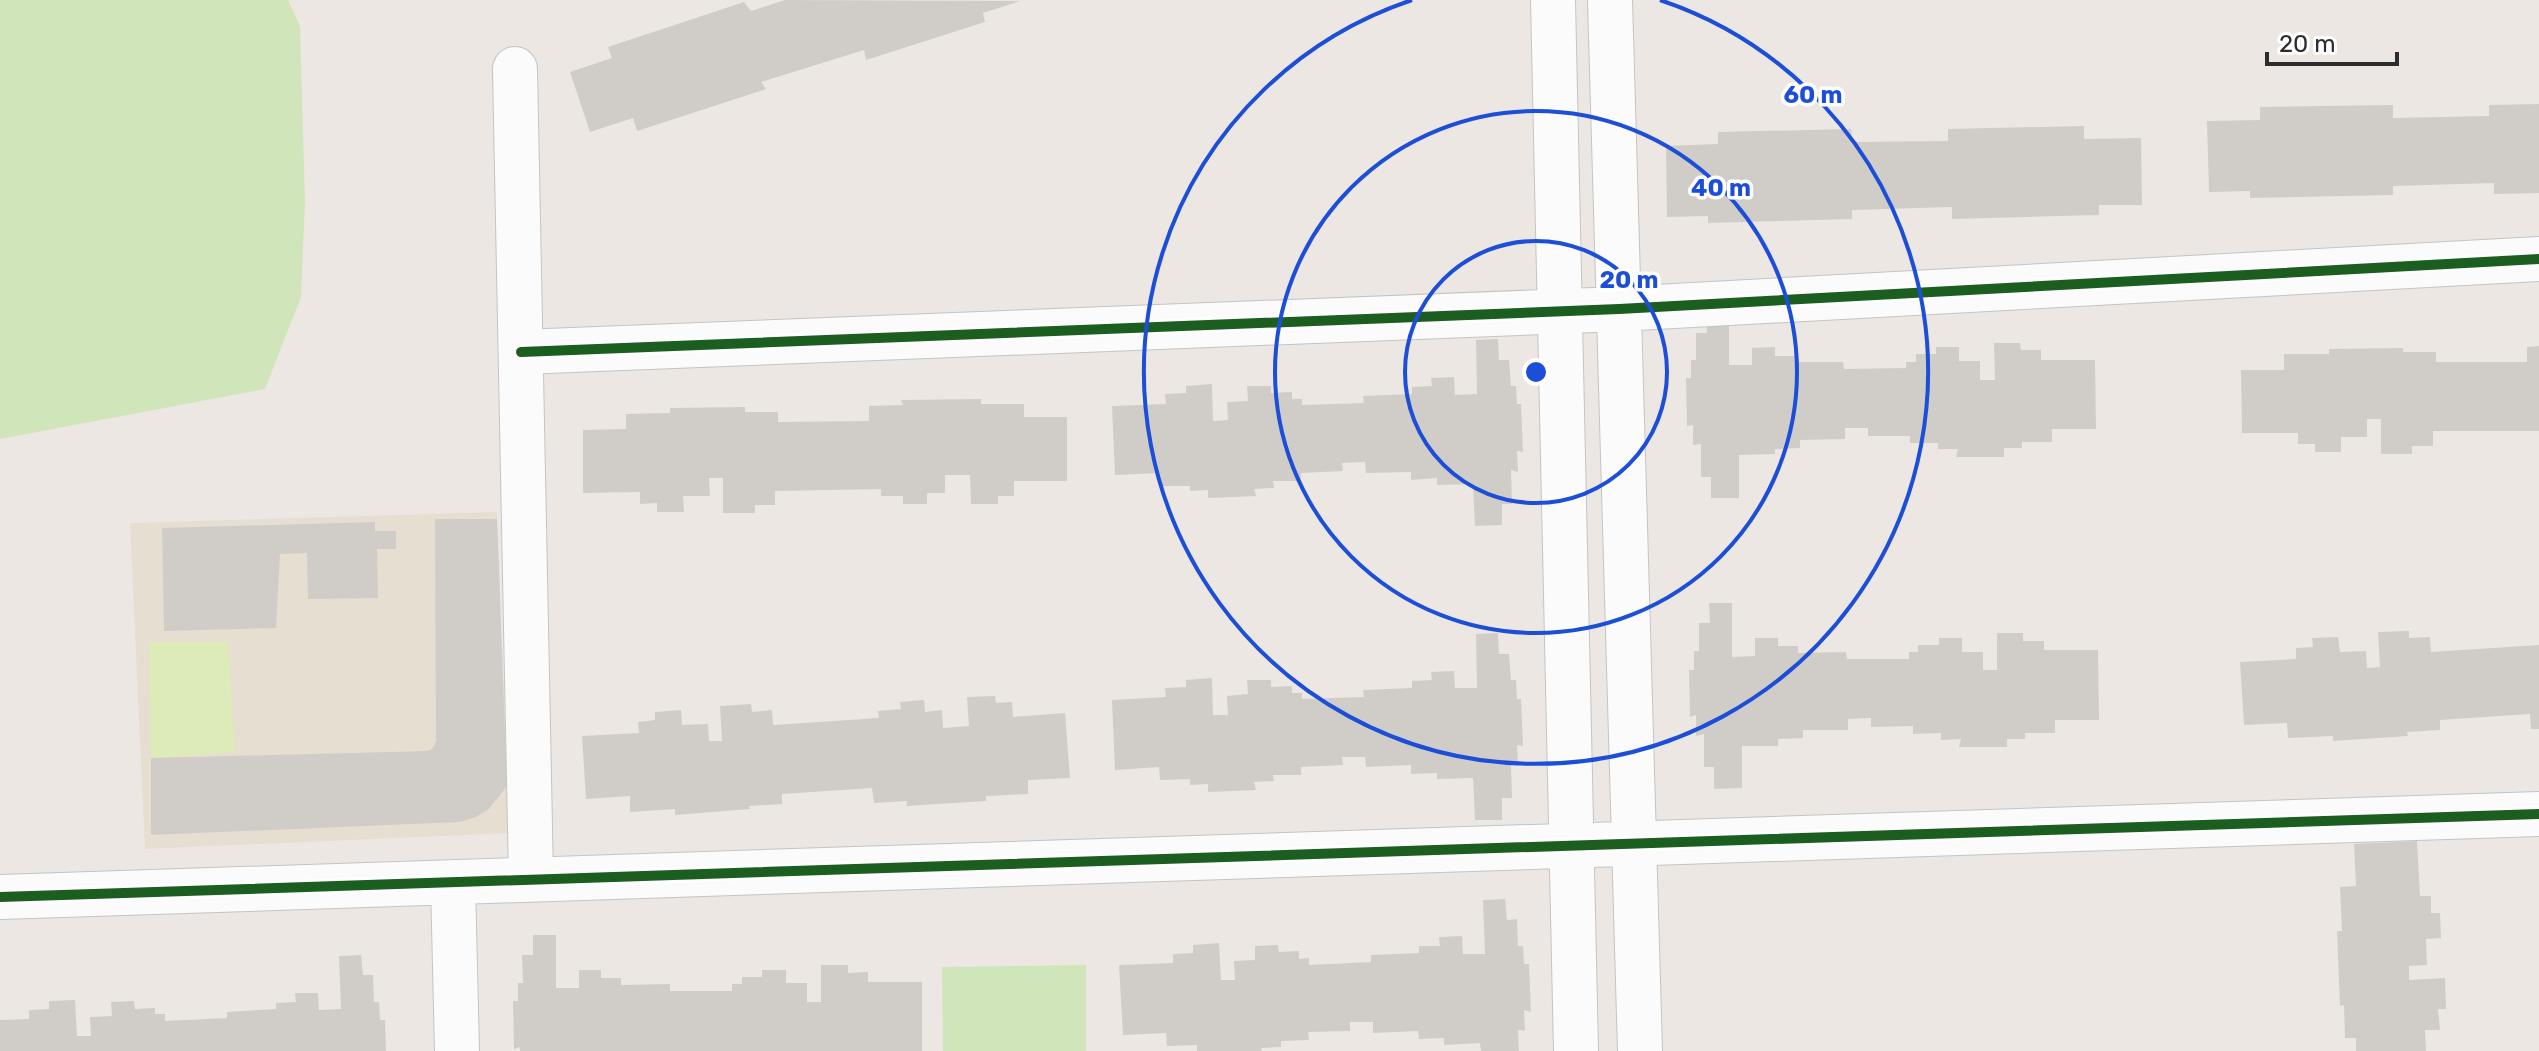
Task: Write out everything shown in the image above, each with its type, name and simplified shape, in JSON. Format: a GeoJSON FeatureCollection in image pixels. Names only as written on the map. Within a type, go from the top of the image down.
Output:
{"type":"FeatureCollection","features":[{"type":"Feature","properties":{"kind":"street"},"geometry":{"type":"LineString","coordinates":[[1553,0],[1576,1051]]}},
{"type":"Feature","properties":{"kind":"street"},"geometry":{"type":"LineString","coordinates":[[1610,0],[1640,1051]]}},
{"type":"Feature","properties":{"kind":"street"},"geometry":{"type":"LineString","coordinates":[[515,69],[531,879]]}},
{"type":"Feature","properties":{"kind":"street"},"geometry":{"type":"LineString","coordinates":[[521,352],[1619,309],[2539,259]]}},
{"type":"Feature","properties":{"kind":"street"},"geometry":{"type":"LineString","coordinates":[[0,897],[2539,814]]}},
{"type":"Feature","properties":{"kind":"street"},"geometry":{"type":"LineString","coordinates":[[453,882],[457,1051]]}},
{"type":"Feature","properties":{"kind":"shaded area"},"geometry":{"type":"Polygon","coordinates":[[[497,512],[509,833],[145,849],[130,523],[497,512]]]}},
{"type":"Feature","properties":{"kind":"green space"},"geometry":{"type":"Polygon","coordinates":[[[0,0],[288,0],[300,26],[305,202],[301,297],[265,389],[0,439],[0,0]]]}},
{"type":"Feature","properties":{"kind":"green space"},"geometry":{"type":"Polygon","coordinates":[[[149,642],[228,642],[235,752],[151,759],[149,642]]]}},
{"type":"Feature","properties":{"kind":"green space"},"geometry":{"type":"Polygon","coordinates":[[[1086,965],[1086,1051],[943,1051],[942,967],[1086,965]]]}},
{"type":"Feature","properties":{"kind":"building"},"geometry":{"type":"Polygon","coordinates":[[[785,0],[1020,1],[983,13],[985,22],[866,60],[864,50],[761,82],[766,89],[637,131],[633,118],[590,132],[570,72],[612,58],[608,47],[744,2],[751,11],[785,0]]]}},
{"type":"Feature","properties":{"kind":"building"},"geometry":{"type":"Polygon","coordinates":[[[2539,104],[2539,193],[2494,194],[2494,183],[2393,186],[2393,195],[2250,198],[2250,191],[2209,192],[2207,121],[2260,120],[2260,107],[2393,105],[2393,118],[2489,116],[2489,105],[2539,104]]]}},
{"type":"Feature","properties":{"kind":"building"},"geometry":{"type":"Polygon","coordinates":[[[2084,126],[2084,139],[2141,138],[2142,205],[2099,205],[2099,215],[1952,219],[1952,207],[1852,210],[1852,219],[1708,223],[1708,216],[1667,217],[1666,146],[1718,144],[1718,132],[1851,129],[1852,142],[1948,141],[1948,129],[2084,126]]]}},
{"type":"Feature","properties":{"kind":"building"},"geometry":{"type":"Polygon","coordinates":[[[1706,312],[1729,312],[1729,365],[1752,365],[1752,348],[1775,347],[1775,356],[1795,356],[1795,362],[1843,362],[1844,369],[1906,368],[1906,362],[1916,362],[1916,354],[1936,354],[1936,347],[1959,347],[1959,361],[1980,361],[1980,380],[1995,380],[1994,343],[2020,343],[2021,350],[2041,350],[2041,360],[2095,360],[2096,429],[2052,429],[2052,442],[2022,442],[2022,448],[2004,448],[2004,457],[1956,457],[1958,449],[1938,449],[1938,443],[1910,443],[1910,436],[1868,436],[1868,428],[1845,428],[1845,439],[1800,440],[1800,448],[1775,449],[1775,454],[1739,455],[1739,498],[1711,498],[1711,477],[1701,477],[1701,444],[1693,445],[1693,425],[1687,426],[1686,378],[1691,378],[1691,360],[1696,360],[1696,333],[1707,333],[1706,312]]]}},
{"type":"Feature","properties":{"kind":"building"},"geometry":{"type":"Polygon","coordinates":[[[1498,339],[1499,360],[1509,360],[1511,386],[1516,386],[1517,404],[1521,404],[1523,452],[1517,451],[1518,472],[1511,470],[1512,504],[1502,504],[1502,525],[1475,526],[1473,484],[1437,485],[1437,478],[1411,480],[1411,472],[1366,473],[1365,462],[1342,463],[1343,471],[1301,473],[1301,481],[1273,481],[1274,488],[1254,489],[1256,496],[1208,498],[1208,490],[1190,491],[1190,486],[1160,486],[1159,473],[1115,475],[1112,406],[1166,404],[1165,394],[1186,393],[1186,386],[1212,384],[1213,421],[1228,420],[1227,402],[1248,401],[1247,386],[1271,386],[1271,393],[1292,392],[1292,399],[1302,399],[1302,405],[1364,403],[1363,396],[1412,394],[1412,387],[1432,386],[1431,378],[1454,377],[1455,395],[1477,394],[1476,340],[1498,339]]]}},
{"type":"Feature","properties":{"kind":"building"},"geometry":{"type":"Polygon","coordinates":[[[2539,346],[2539,431],[2433,431],[2433,446],[2412,446],[2412,454],[2381,454],[2381,419],[2367,419],[2367,437],[2341,437],[2341,452],[2315,452],[2315,444],[2298,444],[2298,433],[2242,433],[2241,370],[2284,370],[2284,354],[2329,354],[2329,349],[2403,348],[2403,352],[2436,352],[2436,362],[2527,362],[2527,347],[2539,346]]]}},
{"type":"Feature","properties":{"kind":"building"},"geometry":{"type":"Polygon","coordinates":[[[981,399],[981,404],[1024,404],[1024,417],[1067,417],[1067,481],[1014,481],[1014,496],[998,496],[998,504],[971,504],[970,475],[945,475],[945,493],[927,493],[927,504],[903,504],[903,496],[881,496],[881,489],[775,491],[775,505],[755,505],[755,513],[723,513],[723,478],[709,478],[710,496],[683,496],[684,512],[657,512],[657,503],[640,504],[640,492],[583,493],[583,430],[626,429],[626,414],[670,413],[670,408],[745,407],[745,412],[778,412],[778,422],[869,421],[869,406],[903,405],[901,400],[981,399]]]}},
{"type":"Feature","properties":{"kind":"building"},"geometry":{"type":"Polygon","coordinates":[[[435,519],[497,519],[507,786],[489,809],[459,822],[151,835],[151,758],[427,751],[433,748],[436,741],[435,519]]]}},
{"type":"Feature","properties":{"kind":"building"},"geometry":{"type":"Polygon","coordinates":[[[375,522],[375,531],[396,531],[396,549],[377,549],[378,598],[308,599],[307,553],[280,554],[276,628],[164,631],[162,528],[375,522]]]}},
{"type":"Feature","properties":{"kind":"building"},"geometry":{"type":"Polygon","coordinates":[[[1709,603],[1732,603],[1732,657],[1755,656],[1755,638],[1778,638],[1778,646],[1798,646],[1798,653],[1846,652],[1847,659],[1909,659],[1909,652],[1918,652],[1918,645],[1939,645],[1939,638],[1962,638],[1962,652],[1983,652],[1983,670],[1997,670],[1997,633],[2023,633],[2023,641],[2044,641],[2044,650],[2098,650],[2099,720],[2055,720],[2055,733],[2025,733],[2025,739],[2007,739],[2007,747],[1959,747],[1961,739],[1941,740],[1941,733],[1913,734],[1913,726],[1871,727],[1871,718],[1848,719],[1848,730],[1803,730],[1803,738],[1778,739],[1778,746],[1742,746],[1742,788],[1714,789],[1714,767],[1704,767],[1704,734],[1696,736],[1696,715],[1690,717],[1689,670],[1694,670],[1694,651],[1699,651],[1699,623],[1710,623],[1709,603]]]}},
{"type":"Feature","properties":{"kind":"building"},"geometry":{"type":"Polygon","coordinates":[[[2409,631],[2409,638],[2430,637],[2431,652],[2539,645],[2539,729],[2531,729],[2530,714],[2440,720],[2440,730],[2407,732],[2408,736],[2333,741],[2333,736],[2288,738],[2287,723],[2244,725],[2240,662],[2296,659],[2296,648],[2313,647],[2312,638],[2338,637],[2340,652],[2366,651],[2367,668],[2380,667],[2378,632],[2409,631]]]}},
{"type":"Feature","properties":{"kind":"building"},"geometry":{"type":"Polygon","coordinates":[[[1498,633],[1499,654],[1509,654],[1511,680],[1516,680],[1517,699],[1521,699],[1523,746],[1517,745],[1518,766],[1511,765],[1512,798],[1502,798],[1502,820],[1475,820],[1473,778],[1437,779],[1437,773],[1411,774],[1411,765],[1366,767],[1365,757],[1342,757],[1343,765],[1301,767],[1301,775],[1273,775],[1274,781],[1254,782],[1256,790],[1208,792],[1208,784],[1190,785],[1190,779],[1160,780],[1159,767],[1115,770],[1112,700],[1166,697],[1165,688],[1186,687],[1186,680],[1212,678],[1213,715],[1228,715],[1227,696],[1248,694],[1247,680],[1271,680],[1271,687],[1292,686],[1292,693],[1302,693],[1302,699],[1364,697],[1363,690],[1412,688],[1412,681],[1432,680],[1431,672],[1454,671],[1455,688],[1477,688],[1476,634],[1498,633]]]}},
{"type":"Feature","properties":{"kind":"building"},"geometry":{"type":"Polygon","coordinates":[[[995,696],[996,703],[1012,702],[1013,717],[1065,713],[1070,778],[1028,780],[1028,794],[986,796],[986,801],[906,806],[907,801],[874,803],[872,788],[782,794],[782,804],[675,815],[675,809],[630,812],[630,796],[586,799],[582,736],[639,733],[638,722],[655,720],[655,712],[681,710],[682,725],[708,724],[709,741],[722,741],[720,706],[751,704],[752,712],[772,710],[773,725],[879,718],[878,711],[901,709],[900,702],[924,700],[925,712],[942,710],[943,728],[969,726],[967,697],[995,696]]]}},
{"type":"Feature","properties":{"kind":"building"},"geometry":{"type":"Polygon","coordinates":[[[2417,841],[2420,896],[2431,896],[2431,913],[2440,913],[2441,938],[2426,939],[2427,965],[2409,966],[2409,980],[2445,978],[2446,1009],[2438,1009],[2440,1030],[2425,1030],[2426,1051],[2356,1051],[2356,1038],[2345,1038],[2344,1005],[2340,1006],[2337,931],[2342,931],[2340,887],[2356,886],[2354,844],[2417,841]]]}},
{"type":"Feature","properties":{"kind":"building"},"geometry":{"type":"Polygon","coordinates":[[[1505,899],[1507,920],[1517,919],[1518,946],[1523,946],[1524,964],[1529,964],[1531,1012],[1524,1010],[1525,1031],[1518,1030],[1519,1051],[1481,1051],[1480,1043],[1444,1045],[1444,1038],[1419,1039],[1418,1031],[1373,1033],[1373,1022],[1350,1022],[1350,1031],[1308,1032],[1309,1040],[1281,1041],[1281,1047],[1261,1048],[1262,1051],[1197,1051],[1197,1045],[1167,1046],[1166,1033],[1123,1035],[1119,965],[1173,963],[1173,954],[1193,953],[1193,945],[1219,943],[1221,980],[1235,980],[1234,961],[1255,960],[1255,946],[1278,945],[1279,952],[1299,951],[1299,959],[1309,958],[1309,965],[1371,962],[1371,955],[1419,953],[1419,946],[1440,946],[1439,937],[1462,936],[1463,954],[1485,954],[1483,900],[1505,899]]]}},
{"type":"Feature","properties":{"kind":"building"},"geometry":{"type":"Polygon","coordinates":[[[533,935],[556,935],[556,988],[579,988],[579,970],[601,970],[601,978],[621,978],[621,985],[670,984],[670,991],[732,991],[732,984],[742,984],[742,977],[762,977],[762,970],[786,970],[786,983],[807,983],[807,1002],[821,1002],[821,965],[848,965],[848,973],[868,972],[868,982],[922,982],[922,1051],[520,1051],[520,1047],[514,1049],[513,1001],[518,1001],[518,983],[523,983],[522,955],[533,955],[533,935]]]}},
{"type":"Feature","properties":{"kind":"building"},"geometry":{"type":"Polygon","coordinates":[[[361,955],[363,975],[373,975],[374,1002],[379,1002],[380,1020],[385,1020],[386,1051],[0,1051],[0,1020],[29,1019],[29,1010],[49,1009],[49,1001],[75,1000],[77,1036],[91,1036],[90,1017],[112,1016],[111,1002],[134,1001],[135,1009],[155,1008],[155,1014],[165,1014],[165,1021],[227,1018],[227,1012],[276,1009],[276,1003],[296,1002],[295,993],[318,993],[319,1010],[341,1009],[339,956],[361,955]]]}},
{"type":"Feature","properties":{"kind":"cycle path"},"geometry":{"type":"LineString","coordinates":[[521,352],[1619,309],[2539,259]]}},
{"type":"Feature","properties":{"kind":"cycle path"},"geometry":{"type":"LineString","coordinates":[[0,897],[2539,814]]}}]}
